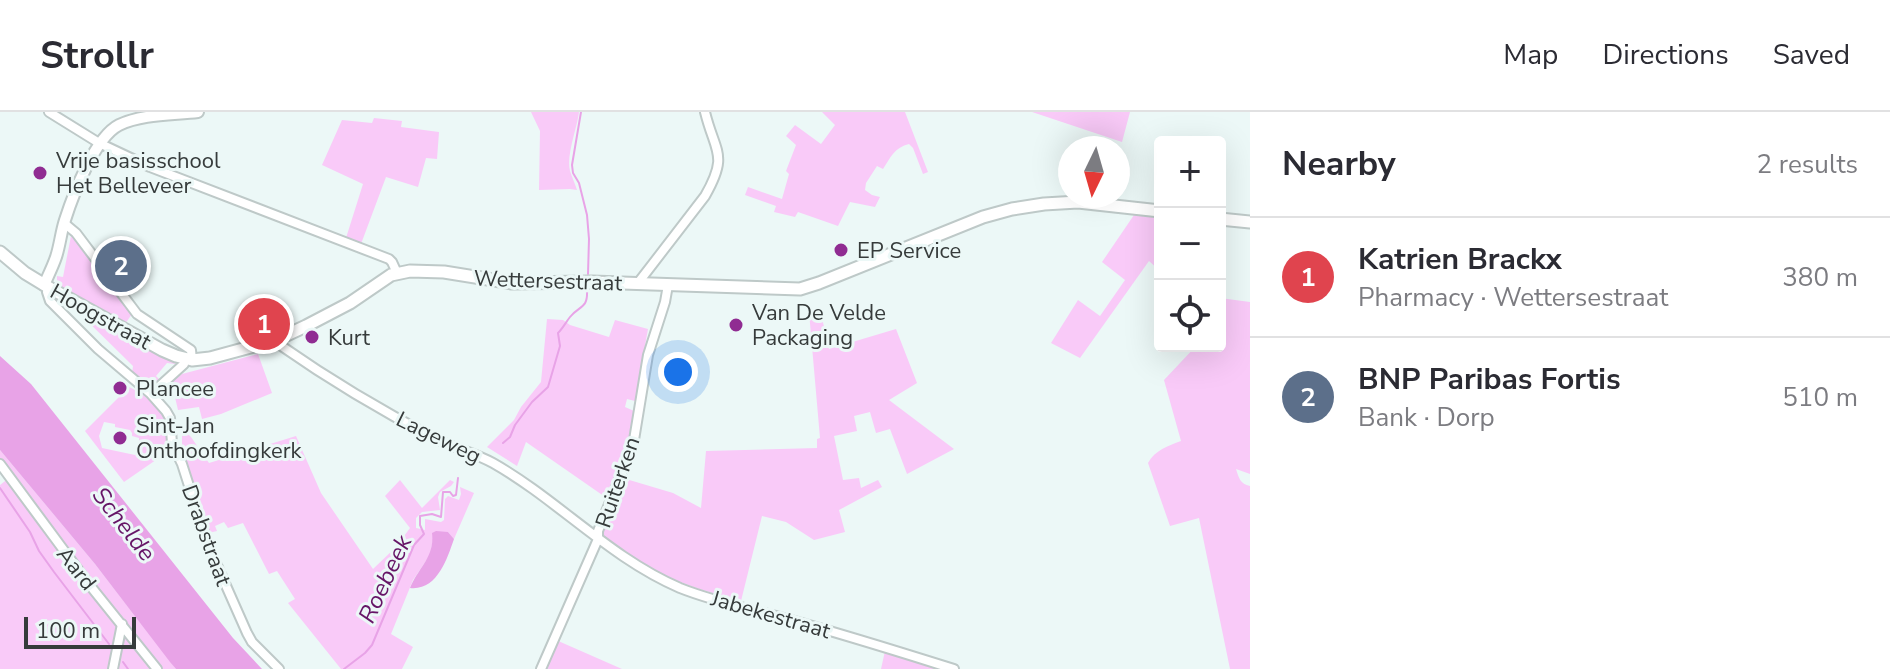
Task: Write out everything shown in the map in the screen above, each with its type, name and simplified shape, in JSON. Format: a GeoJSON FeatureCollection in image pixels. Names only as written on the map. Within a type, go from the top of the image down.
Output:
{"type":"FeatureCollection","features":[{"type":"Feature","properties":{"kind":"main road","name":"Wettersestraat"},"geometry":{"type":"LineString","coordinates":[[188,359],[210,358],[276,340],[320,319],[397,273],[430,271],[512,283],[638,283],[800,289],[983,217],[1012,209],[1078,202],[1154,210]]}},
{"type":"Feature","properties":{"kind":"main road"},"geometry":{"type":"LineString","coordinates":[[1226,220],[1250,222]]}},
{"type":"Feature","properties":{"kind":"main road","name":"Hoogstraat"},"geometry":{"type":"LineString","coordinates":[[0,252],[46,286],[162,350],[188,359]]}},
{"type":"Feature","properties":{"kind":"street"},"geometry":{"type":"LineString","coordinates":[[49,112],[99,143],[158,171],[389,259],[397,273]]}},
{"type":"Feature","properties":{"kind":"street"},"geometry":{"type":"LineString","coordinates":[[46,286],[64,223],[99,143],[115,127],[124,123],[198,112]]}},
{"type":"Feature","properties":{"kind":"street"},"geometry":{"type":"LineString","coordinates":[[638,283],[714,181],[719,164],[718,149],[705,112]]}},
{"type":"Feature","properties":{"kind":"street"},"geometry":{"type":"LineString","coordinates":[[64,223],[76,233],[137,314],[191,350],[184,364],[151,394]]}},
{"type":"Feature","properties":{"kind":"street","name":"Ruiterken"},"geometry":{"type":"LineString","coordinates":[[541,669],[598,539],[598,531],[633,446],[648,355],[668,285]]}},
{"type":"Feature","properties":{"kind":"street","name":"Drabstraat"},"geometry":{"type":"LineString","coordinates":[[46,286],[50,301],[166,411],[170,418],[172,443],[182,464],[208,545],[252,642],[279,669]]}},
{"type":"Feature","properties":{"kind":"street"},"geometry":{"type":"LineString","coordinates":[[127,330],[137,314]]}},
{"type":"Feature","properties":{"kind":"street","name":"Lageweg"},"geometry":{"type":"LineString","coordinates":[[276,340],[291,353],[433,438],[490,461],[598,539]]}},
{"type":"Feature","properties":{"kind":"street","name":"Aard"},"geometry":{"type":"LineString","coordinates":[[0,464],[29,506],[157,669]]}},
{"type":"Feature","properties":{"kind":"street","name":"Jabekestraat"},"geometry":{"type":"LineString","coordinates":[[598,539],[681,588],[954,669]]}},
{"type":"Feature","properties":{"kind":"street"},"geometry":{"type":"LineString","coordinates":[[113,669],[122,624]]}},
{"type":"Feature","properties":{"kind":"shaded area"},"geometry":{"type":"Polygon","coordinates":[[[531,112],[579,112],[569,165],[577,190],[539,190],[540,131],[531,112]]]}},
{"type":"Feature","properties":{"kind":"shaded area"},"geometry":{"type":"Polygon","coordinates":[[[822,112],[905,112],[928,172],[923,174],[909,144],[900,148],[883,169],[877,166],[866,183],[865,190],[880,197],[875,207],[850,202],[838,226],[798,212],[795,217],[774,212],[776,206],[745,195],[748,187],[782,199],[789,174],[786,171],[796,145],[786,136],[795,125],[821,144],[835,125],[822,112]]]}},
{"type":"Feature","properties":{"kind":"shaded area"},"geometry":{"type":"Polygon","coordinates":[[[1032,112],[1130,112],[1124,136],[1104,136],[1032,112]]]}},
{"type":"Feature","properties":{"kind":"shaded area"},"geometry":{"type":"Polygon","coordinates":[[[374,118],[402,121],[401,127],[439,132],[437,159],[426,158],[418,187],[386,177],[361,244],[346,238],[363,184],[322,165],[342,120],[372,123],[374,118]]]}},
{"type":"Feature","properties":{"kind":"shaded area"},"geometry":{"type":"Polygon","coordinates":[[[1134,215],[1154,217],[1154,266],[1149,261],[1080,358],[1051,343],[1078,300],[1100,316],[1125,280],[1102,262],[1134,215]]]}},
{"type":"Feature","properties":{"kind":"shaded area"},"geometry":{"type":"Polygon","coordinates":[[[71,236],[94,261],[132,314],[125,324],[57,285],[57,276],[63,277],[71,236]]]}},
{"type":"Feature","properties":{"kind":"shaded area"},"geometry":{"type":"Polygon","coordinates":[[[1226,299],[1250,302],[1250,474],[1236,469],[1242,482],[1250,486],[1250,669],[1230,669],[1199,518],[1170,526],[1148,463],[1158,452],[1181,441],[1164,380],[1190,352],[1226,352],[1226,299]]]}},
{"type":"Feature","properties":{"kind":"shaded area"},"geometry":{"type":"Polygon","coordinates":[[[78,308],[174,360],[175,364],[167,363],[156,376],[160,380],[152,389],[148,388],[132,374],[133,366],[76,310],[78,308]]]}},
{"type":"Feature","properties":{"kind":"shaded area"},"geometry":{"type":"Polygon","coordinates":[[[820,309],[829,349],[896,329],[917,383],[889,400],[954,449],[907,474],[890,429],[876,433],[870,412],[854,416],[857,431],[834,436],[843,480],[859,478],[861,488],[878,480],[882,487],[839,510],[845,532],[814,540],[786,522],[762,516],[741,601],[667,577],[601,538],[626,479],[673,493],[701,508],[706,451],[817,448],[817,439],[820,438],[809,312],[820,309]]]}},
{"type":"Feature","properties":{"kind":"shaded area"},"geometry":{"type":"Polygon","coordinates":[[[547,319],[563,320],[609,337],[615,320],[648,329],[635,401],[627,399],[625,407],[634,411],[626,450],[608,499],[526,442],[517,466],[487,447],[514,420],[541,382],[547,319]]]}},
{"type":"Feature","properties":{"kind":"shaded area"},"geometry":{"type":"Polygon","coordinates":[[[258,354],[272,393],[202,419],[199,407],[178,410],[173,381],[182,374],[258,354]]]}},
{"type":"Feature","properties":{"kind":"shaded area"},"geometry":{"type":"Polygon","coordinates":[[[129,387],[163,414],[166,453],[124,482],[85,431],[124,392],[127,393],[129,387]],[[104,422],[99,436],[102,448],[135,455],[139,438],[132,436],[130,430],[115,427],[115,424],[104,422]]]}},
{"type":"Feature","properties":{"kind":"shaded area"},"geometry":{"type":"Polygon","coordinates":[[[185,431],[209,463],[296,436],[321,493],[373,569],[410,528],[385,496],[400,480],[422,508],[450,480],[454,482],[440,492],[440,510],[422,512],[416,518],[416,528],[425,530],[425,519],[444,520],[445,499],[448,496],[459,500],[460,487],[474,493],[454,539],[448,532],[433,540],[430,555],[413,580],[391,634],[413,647],[402,669],[341,669],[288,603],[295,599],[277,571],[269,574],[243,523],[228,528],[224,522],[215,526],[217,531],[208,533],[182,447],[182,432],[185,431]]]}},
{"type":"Feature","properties":{"kind":"shaded area"},"geometry":{"type":"Polygon","coordinates":[[[0,450],[95,564],[176,669],[0,669],[0,485],[11,473],[0,460],[0,450]]]}},
{"type":"Feature","properties":{"kind":"shaded area"},"geometry":{"type":"Polygon","coordinates":[[[556,640],[622,669],[543,669],[556,640]]]}},
{"type":"Feature","properties":{"kind":"shaded area"},"geometry":{"type":"Polygon","coordinates":[[[885,651],[945,669],[881,669],[885,651]]]}},
{"type":"Feature","properties":{"kind":"water","name":"Schelde"},"geometry":{"type":"Polygon","coordinates":[[[0,356],[31,384],[233,638],[262,669],[176,669],[170,662],[95,564],[0,450],[0,356]]]}},
{"type":"Feature","properties":{"kind":"water"},"geometry":{"type":"Polygon","coordinates":[[[448,532],[454,539],[444,564],[427,584],[410,588],[428,556],[432,533],[448,532]]]}},
{"type":"Feature","properties":{"kind":"waterway","name":"Roebeek"},"geometry":{"type":"LineString","coordinates":[[581,112],[572,165],[587,215],[588,274]]}},
{"type":"Feature","properties":{"kind":"waterway","name":"Roebeek"},"geometry":{"type":"LineString","coordinates":[[503,443],[532,402],[548,387],[560,346],[558,333],[585,304],[587,290]]}},
{"type":"Feature","properties":{"kind":"waterway","name":"Roebeek"},"geometry":{"type":"LineString","coordinates":[[344,669],[372,645],[414,545],[424,534],[420,516],[432,514],[441,517],[443,492],[456,495],[458,478]]}},
{"type":"Feature","properties":{"kind":"waterway"},"geometry":{"type":"LineString","coordinates":[[0,488],[39,551],[109,644]]}},
{"type":"Feature","properties":{"kind":"waterway"},"geometry":{"type":"LineString","coordinates":[[123,662],[128,669]]}},
{"type":"Feature","properties":{"kind":"place","name":"Vrije basisschool Het Belleveer"},"geometry":{"type":"Point","coordinates":[40,173]}},
{"type":"Feature","properties":{"kind":"place","name":"EP Service"},"geometry":{"type":"Point","coordinates":[841,250]}},
{"type":"Feature","properties":{"kind":"place","name":"BNP Paribas Fortis"},"geometry":{"type":"Point","coordinates":[121,266]}},
{"type":"Feature","properties":{"kind":"place","name":"Katrien Brackx"},"geometry":{"type":"Point","coordinates":[264,324]}},
{"type":"Feature","properties":{"kind":"place","name":"Van De Velde Packaging"},"geometry":{"type":"Point","coordinates":[736,325]}},
{"type":"Feature","properties":{"kind":"place","name":"Kurt"},"geometry":{"type":"Point","coordinates":[312,337]}},
{"type":"Feature","properties":{"kind":"place","name":"Plancee"},"geometry":{"type":"Point","coordinates":[120,388]}},
{"type":"Feature","properties":{"kind":"place","name":"Sint-Jan Onthoofdingkerk"},"geometry":{"type":"Point","coordinates":[120,438]}}]}
